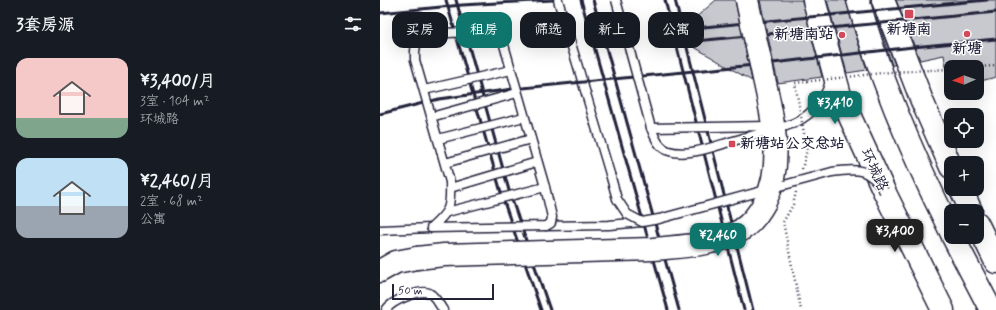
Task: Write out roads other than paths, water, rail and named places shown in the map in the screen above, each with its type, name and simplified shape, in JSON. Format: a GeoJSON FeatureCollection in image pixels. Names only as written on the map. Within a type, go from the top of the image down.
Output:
{"type":"FeatureCollection","features":[{"type":"Feature","properties":{"kind":"street"},"geometry":{"type":"LineString","coordinates":[[380,270],[396,262],[444,255],[653,249],[682,246],[715,241],[742,229],[754,220],[769,195],[775,166],[776,151],[772,119],[747,0]]}},
{"type":"Feature","properties":{"kind":"street","name":"环城路"},"geometry":{"type":"LineString","coordinates":[[814,0],[840,95],[884,191],[940,304]]}},
{"type":"Feature","properties":{"kind":"street"},"geometry":{"type":"LineString","coordinates":[[858,0],[876,58],[897,113],[944,217]]}},
{"type":"Feature","properties":{"kind":"street"},"geometry":{"type":"LineString","coordinates":[[883,0],[922,102],[946,156]]}},
{"type":"Feature","properties":{"kind":"street"},"geometry":{"type":"LineString","coordinates":[[984,237],[996,262]]}},
{"type":"Feature","properties":{"kind":"street"},"geometry":{"type":"LineString","coordinates":[[958,244],[988,305]]}},
{"type":"Feature","properties":{"kind":"lane"},"geometry":{"type":"LineString","coordinates":[[558,0],[617,199],[627,214],[642,222]]}},
{"type":"Feature","properties":{"kind":"lane"},"geometry":{"type":"LineString","coordinates":[[616,0],[651,128],[660,146],[669,151],[681,153],[697,151],[793,124],[814,109],[827,91],[832,73],[825,43]]}},
{"type":"Feature","properties":{"kind":"lane"},"geometry":{"type":"LineString","coordinates":[[431,228],[445,215],[451,200],[450,182],[415,60],[415,46],[420,38],[432,34],[490,32],[502,38],[538,162],[552,217],[551,223],[546,226]]}},
{"type":"Feature","properties":{"kind":"lane"},"geometry":{"type":"LineString","coordinates":[[424,90],[511,70]]}},
{"type":"Feature","properties":{"kind":"lane"},"geometry":{"type":"LineString","coordinates":[[431,116],[517,93]]}},
{"type":"Feature","properties":{"kind":"lane"},"geometry":{"type":"LineString","coordinates":[[438,139],[524,117]]}},
{"type":"Feature","properties":{"kind":"lane"},"geometry":{"type":"LineString","coordinates":[[651,128],[786,126]]}},
{"type":"Feature","properties":{"kind":"lane"},"geometry":{"type":"LineString","coordinates":[[445,163],[531,139]]}},
{"type":"Feature","properties":{"kind":"lane"},"geometry":{"type":"LineString","coordinates":[[450,188],[538,162]]}},
{"type":"Feature","properties":{"kind":"lane"},"geometry":{"type":"LineString","coordinates":[[380,230],[609,225],[642,222],[659,219],[832,172],[850,169],[864,172],[876,179],[884,191]]}},
{"type":"Feature","properties":{"kind":"lane"},"geometry":{"type":"LineString","coordinates":[[446,212],[545,187]]}},
{"type":"Feature","properties":{"kind":"lane"},"geometry":{"type":"LineString","coordinates":[[386,310],[387,307],[394,302],[425,291],[432,294],[443,310]]}},
{"type":"Feature","properties":{"kind":"railway"},"geometry":{"type":"LineString","coordinates":[[446,0],[502,196],[541,310]]}},
{"type":"Feature","properties":{"kind":"railway"},"geometry":{"type":"LineString","coordinates":[[456,0],[510,194],[550,310]]}},
{"type":"Feature","properties":{"kind":"railway"},"geometry":{"type":"LineString","coordinates":[[380,13],[462,5],[553,0]]}},
{"type":"Feature","properties":{"kind":"railway"},"geometry":{"type":"LineString","coordinates":[[581,0],[668,310]]}},
{"type":"Feature","properties":{"kind":"railway"},"geometry":{"type":"LineString","coordinates":[[593,0],[679,310]]}},
{"type":"Feature","properties":{"kind":"railway"},"geometry":{"type":"LineString","coordinates":[[665,0],[744,310]]}},
{"type":"Feature","properties":{"kind":"railway"},"geometry":{"type":"LineString","coordinates":[[675,0],[753,310]]}},
{"type":"Feature","properties":{"kind":"railway"},"geometry":{"type":"LineString","coordinates":[[704,27],[987,0]]}},
{"type":"Feature","properties":{"kind":"railway"},"geometry":{"type":"LineString","coordinates":[[704,40],[996,12]]}},
{"type":"Feature","properties":{"kind":"railway"},"geometry":{"type":"LineString","coordinates":[[380,114],[439,99],[513,89],[996,39]]}},
{"type":"Feature","properties":{"kind":"place","name":"新塘南"},"geometry":{"type":"Point","coordinates":[909,14]}},
{"type":"Feature","properties":{"kind":"place","name":"新塘"},"geometry":{"type":"Point","coordinates":[967,34]}},
{"type":"Feature","properties":{"kind":"place","name":"新塘南站"},"geometry":{"type":"Point","coordinates":[842,35]}},
{"type":"Feature","properties":{"kind":"place","name":"新塘站公交总站"},"geometry":{"type":"Point","coordinates":[732,144]}}]}
